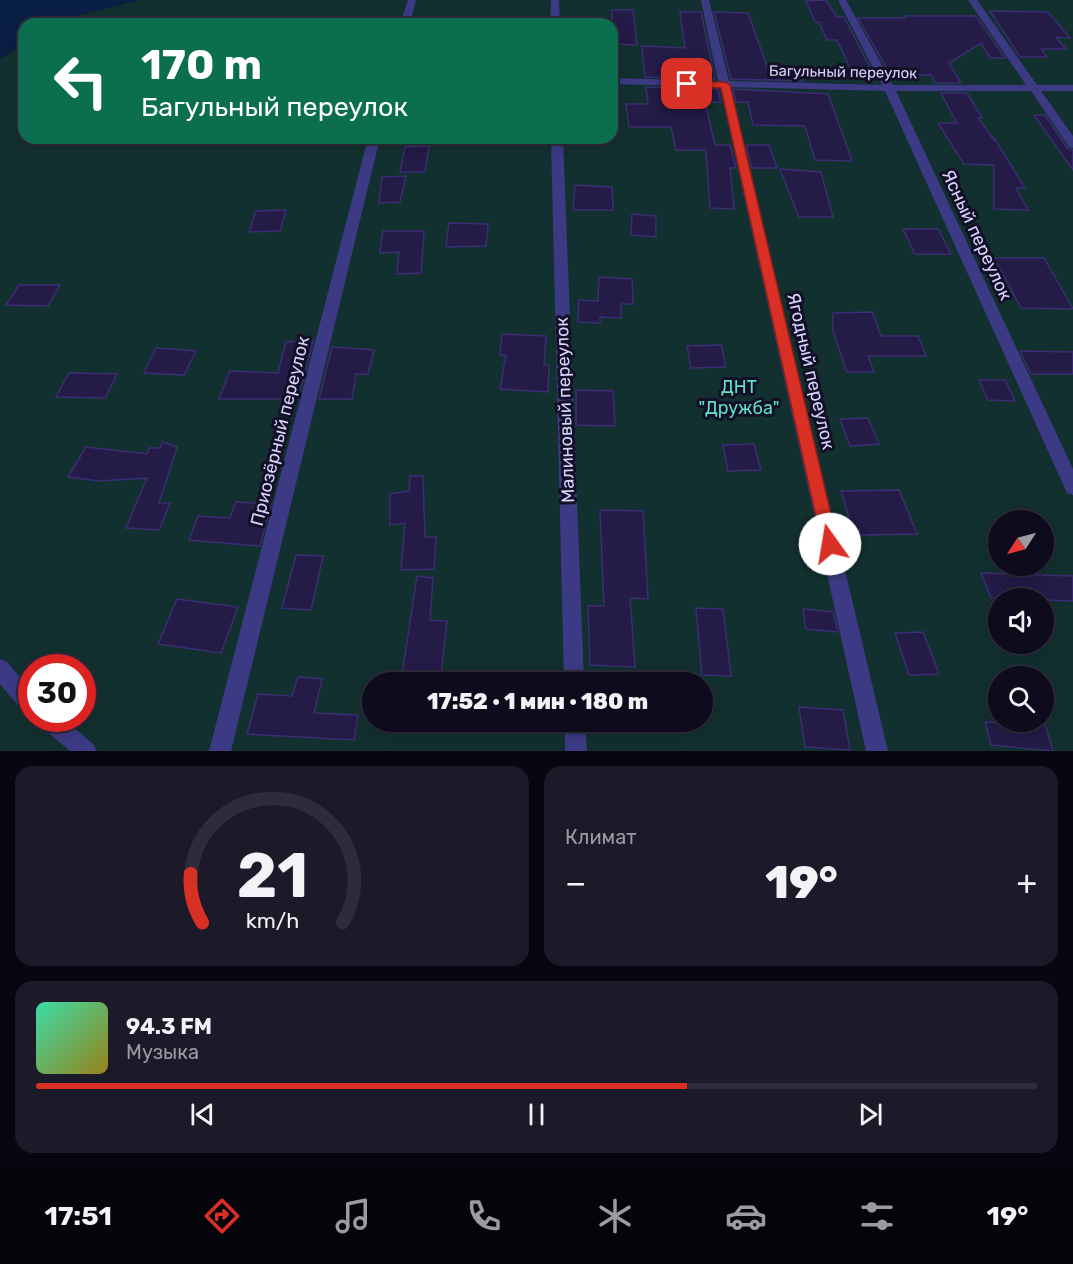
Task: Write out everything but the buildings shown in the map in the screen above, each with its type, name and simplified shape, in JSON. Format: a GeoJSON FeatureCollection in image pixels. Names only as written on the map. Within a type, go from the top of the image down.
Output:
{"type":"FeatureCollection","features":[{"type":"Feature","properties":{"kind":"street"},"geometry":{"type":"LineString","coordinates":[[407,18],[412,0]]}},
{"type":"Feature","properties":{"kind":"street"},"geometry":{"type":"LineString","coordinates":[[555,0],[555,18]]}},
{"type":"Feature","properties":{"kind":"street","name":"Ягодный переулок"},"geometry":{"type":"LineString","coordinates":[[705,0],[877,751]]}},
{"type":"Feature","properties":{"kind":"street","name":"Ясный переулок"},"geometry":{"type":"LineString","coordinates":[[842,0],[889,88],[1073,488]]}},
{"type":"Feature","properties":{"kind":"street"},"geometry":{"type":"LineString","coordinates":[[972,0],[1073,144]]}},
{"type":"Feature","properties":{"kind":"street","name":"Багульный переулок"},"geometry":{"type":"LineString","coordinates":[[618,81],[889,88],[1034,86],[1073,88]]}},
{"type":"Feature","properties":{"kind":"street","name":"Приозёрный переулок"},"geometry":{"type":"LineString","coordinates":[[222,742],[372,144]]}},
{"type":"Feature","properties":{"kind":"street","name":"Малиновый переулок"},"geometry":{"type":"LineString","coordinates":[[557,144],[574,672]]}},
{"type":"Feature","properties":{"kind":"street"},"geometry":{"type":"LineString","coordinates":[[0,669],[18,690]]}},
{"type":"Feature","properties":{"kind":"street"},"geometry":{"type":"LineString","coordinates":[[63,732],[86,751]]}},
{"type":"Feature","properties":{"kind":"street"},"geometry":{"type":"LineString","coordinates":[[575,732],[576,751]]}},
{"type":"Feature","properties":{"kind":"green space","name":"ДНТ \"Дружба\""},"geometry":{"type":"Polygon","coordinates":[[[139,0],[1073,0],[1073,751],[0,751],[0,59],[18,47],[18,144],[618,144],[618,18],[68,18],[139,0]]]}},
{"type":"Feature","properties":{"kind":"water"},"geometry":{"type":"Polygon","coordinates":[[[0,0],[139,0],[68,18],[18,18],[18,47],[0,59],[0,0]]]}},
{"type":"Feature","properties":{"kind":"route"},"geometry":{"type":"LineString","coordinates":[[687,84],[725,85],[830,544]]}}]}
